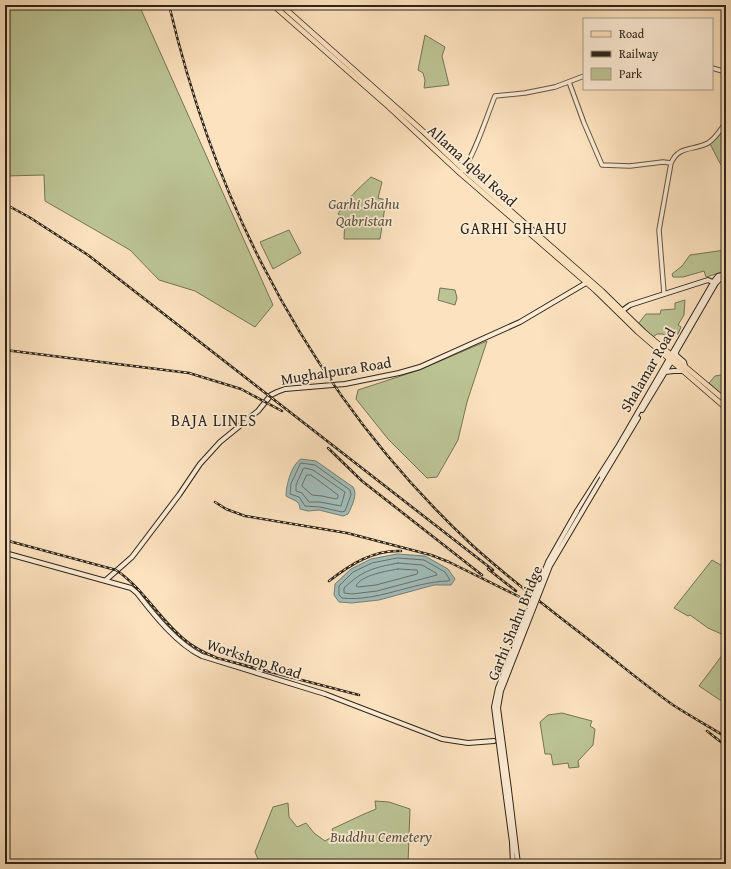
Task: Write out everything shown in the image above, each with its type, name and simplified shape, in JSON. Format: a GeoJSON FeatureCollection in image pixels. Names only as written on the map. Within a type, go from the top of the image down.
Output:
{"type":"FeatureCollection","features":[{"type":"Feature","properties":{"kind":"main road","name":"Allama Iqbal Road"},"geometry":{"type":"LineString","coordinates":[[273,5],[297,23],[426,134],[462,172],[621,311],[684,369],[726,401]]}},
{"type":"Feature","properties":{"kind":"main road","name":"Allama Iqbal Road"},"geometry":{"type":"LineString","coordinates":[[281,5],[297,23]]}},
{"type":"Feature","properties":{"kind":"main road","name":"Allama Iqbal Road"},"geometry":{"type":"LineString","coordinates":[[542,241],[586,283],[621,311],[638,332],[664,354],[672,358]]}},
{"type":"Feature","properties":{"kind":"main road"},"geometry":{"type":"LineString","coordinates":[[665,372],[684,369],[684,362],[676,355],[676,352],[715,282],[726,275]]}},
{"type":"Feature","properties":{"kind":"main road","name":"Shalamar Road"},"geometry":{"type":"LineString","coordinates":[[600,477],[665,372],[718,276],[726,275]]}},
{"type":"Feature","properties":{"kind":"main road"},"geometry":{"type":"LineString","coordinates":[[621,311],[630,304],[664,293],[706,281],[715,282]]}},
{"type":"Feature","properties":{"kind":"main road","name":"Mughalpura Road"},"geometry":{"type":"LineString","coordinates":[[106,580],[132,557],[209,454],[220,442],[258,411],[271,395],[285,390],[352,382],[399,373],[420,367],[520,322],[586,283]]}},
{"type":"Feature","properties":{"kind":"main road"},"geometry":{"type":"LineString","coordinates":[[664,354],[664,367]]}},
{"type":"Feature","properties":{"kind":"main road","name":"Shalamar Road"},"geometry":{"type":"LineString","coordinates":[[600,477],[664,367],[672,358]]}},
{"type":"Feature","properties":{"kind":"main road","name":"Allama Iqbal Road"},"geometry":{"type":"LineString","coordinates":[[709,389],[726,408]]}},
{"type":"Feature","properties":{"kind":"main road","name":"Garhi Shahu Bridge"},"geometry":{"type":"LineString","coordinates":[[507,790],[494,707],[498,688],[548,562],[577,511],[600,477]]}},
{"type":"Feature","properties":{"kind":"main road","name":"Garhi Shahu Bridge"},"geometry":{"type":"LineString","coordinates":[[507,790],[498,708],[501,691],[550,566],[600,477]]}},
{"type":"Feature","properties":{"kind":"main road","name":"Workshop Road"},"geometry":{"type":"LineString","coordinates":[[5,553],[134,589],[186,646],[202,656],[325,694],[442,738],[468,743],[494,741]]}},
{"type":"Feature","properties":{"kind":"main road"},"geometry":{"type":"LineString","coordinates":[[507,790],[513,864]]}},
{"type":"Feature","properties":{"kind":"main road"},"geometry":{"type":"LineString","coordinates":[[507,790],[518,864]]}},
{"type":"Feature","properties":{"kind":"street"},"geometry":{"type":"LineString","coordinates":[[713,68],[726,72]]}},
{"type":"Feature","properties":{"kind":"street"},"geometry":{"type":"LineString","coordinates":[[462,172],[470,159],[495,96],[531,92],[555,87],[583,76]]}},
{"type":"Feature","properties":{"kind":"street"},"geometry":{"type":"LineString","coordinates":[[570,82],[584,123],[602,165],[630,166],[663,162],[671,163]]}},
{"type":"Feature","properties":{"kind":"street"},"geometry":{"type":"LineString","coordinates":[[664,293],[659,230],[671,163],[676,154],[682,150],[706,144],[712,140],[726,122]]}},
{"type":"Feature","properties":{"kind":"green space"},"geometry":{"type":"Polygon","coordinates":[[[5,5],[139,5],[273,305],[255,327],[195,291],[159,280],[130,250],[45,201],[44,175],[5,176],[5,5]]]}},
{"type":"Feature","properties":{"kind":"green space"},"geometry":{"type":"Polygon","coordinates":[[[425,35],[445,47],[442,56],[449,85],[424,88],[425,80],[423,73],[418,70],[425,35]]]}},
{"type":"Feature","properties":{"kind":"green space"},"geometry":{"type":"Polygon","coordinates":[[[726,122],[726,163],[721,165],[709,142],[726,122]]]}},
{"type":"Feature","properties":{"kind":"green space","name":"Garhi Shahu Qabristan"},"geometry":{"type":"Polygon","coordinates":[[[371,177],[382,182],[378,198],[386,200],[380,239],[344,239],[345,218],[338,214],[357,190],[371,177]]]}},
{"type":"Feature","properties":{"kind":"green space"},"geometry":{"type":"Polygon","coordinates":[[[289,230],[301,253],[273,269],[260,242],[289,230]]]}},
{"type":"Feature","properties":{"kind":"green space"},"geometry":{"type":"Polygon","coordinates":[[[725,250],[726,271],[706,277],[704,271],[683,277],[673,277],[672,274],[682,266],[690,255],[725,250]]]}},
{"type":"Feature","properties":{"kind":"green space"},"geometry":{"type":"Polygon","coordinates":[[[440,288],[455,290],[457,298],[455,305],[438,300],[440,288]]]}},
{"type":"Feature","properties":{"kind":"green space"},"geometry":{"type":"Polygon","coordinates":[[[685,300],[684,315],[678,325],[681,327],[678,334],[671,332],[668,338],[663,334],[657,334],[653,337],[638,324],[646,314],[660,314],[661,310],[675,309],[675,303],[685,300]]]}},
{"type":"Feature","properties":{"kind":"green space"},"geometry":{"type":"Polygon","coordinates":[[[487,341],[467,402],[458,440],[437,477],[427,478],[388,439],[356,399],[358,390],[419,370],[487,341]]]}},
{"type":"Feature","properties":{"kind":"green space"},"geometry":{"type":"Polygon","coordinates":[[[726,375],[726,398],[709,383],[715,376],[726,375]]]}},
{"type":"Feature","properties":{"kind":"green space"},"geometry":{"type":"Polygon","coordinates":[[[712,560],[726,568],[726,636],[708,628],[690,615],[688,616],[674,608],[712,560]]]}},
{"type":"Feature","properties":{"kind":"green space"},"geometry":{"type":"Polygon","coordinates":[[[726,650],[726,704],[699,686],[726,650]]]}},
{"type":"Feature","properties":{"kind":"green space"},"geometry":{"type":"Polygon","coordinates":[[[562,713],[592,721],[590,726],[595,729],[593,745],[578,761],[579,767],[569,768],[568,763],[553,765],[551,754],[545,754],[540,722],[548,715],[562,713]]]}},
{"type":"Feature","properties":{"kind":"green space","name":"Buddhu Cemetery"},"geometry":{"type":"Polygon","coordinates":[[[375,801],[389,802],[410,809],[408,864],[260,864],[255,852],[273,807],[288,803],[289,817],[297,827],[306,823],[314,833],[325,841],[335,835],[332,829],[376,809],[375,801]]]}},
{"type":"Feature","properties":{"kind":"water"},"geometry":{"type":"Polygon","coordinates":[[[301,459],[316,461],[353,487],[355,497],[348,514],[343,516],[319,510],[308,511],[300,509],[297,502],[286,496],[288,481],[294,466],[301,459]]]}},
{"type":"Feature","properties":{"kind":"water"},"geometry":{"type":"Polygon","coordinates":[[[397,554],[425,556],[448,569],[455,579],[451,585],[434,585],[379,600],[352,603],[339,602],[334,595],[335,584],[351,569],[371,559],[397,554]]]}},
{"type":"Feature","properties":{"kind":"railway"},"geometry":{"type":"LineString","coordinates":[[169,5],[177,38],[208,138],[247,234],[283,303],[305,341],[355,414],[410,482],[440,514],[484,556],[660,696],[726,737]]}},
{"type":"Feature","properties":{"kind":"railway"},"geometry":{"type":"LineString","coordinates":[[5,204],[29,217],[88,255],[493,570]]}},
{"type":"Feature","properties":{"kind":"railway"},"geometry":{"type":"LineString","coordinates":[[5,350],[189,373],[241,389],[282,411]]}},
{"type":"Feature","properties":{"kind":"railway"},"geometry":{"type":"LineString","coordinates":[[328,448],[362,481],[482,575]]}},
{"type":"Feature","properties":{"kind":"railway"},"geometry":{"type":"LineString","coordinates":[[215,502],[226,509],[245,516],[347,533],[431,555],[449,562],[532,603]]}},
{"type":"Feature","properties":{"kind":"railway"},"geometry":{"type":"LineString","coordinates":[[5,540],[116,570],[135,586],[167,623],[185,640],[200,650],[217,658],[359,695]]}},
{"type":"Feature","properties":{"kind":"railway"},"geometry":{"type":"LineString","coordinates":[[329,581],[363,559],[381,553],[401,551]]}},
{"type":"Feature","properties":{"kind":"railway"},"geometry":{"type":"LineString","coordinates":[[488,569],[516,591]]}},
{"type":"Feature","properties":{"kind":"railway"},"geometry":{"type":"LineString","coordinates":[[707,731],[726,746]]}},
{"type":"Feature","properties":{"kind":"district","name":"GARHI SHAHU"},"geometry":{"type":"Point","coordinates":[514,228]}},
{"type":"Feature","properties":{"kind":"district","name":"BAJA LINES"},"geometry":{"type":"Point","coordinates":[214,420]}}]}
